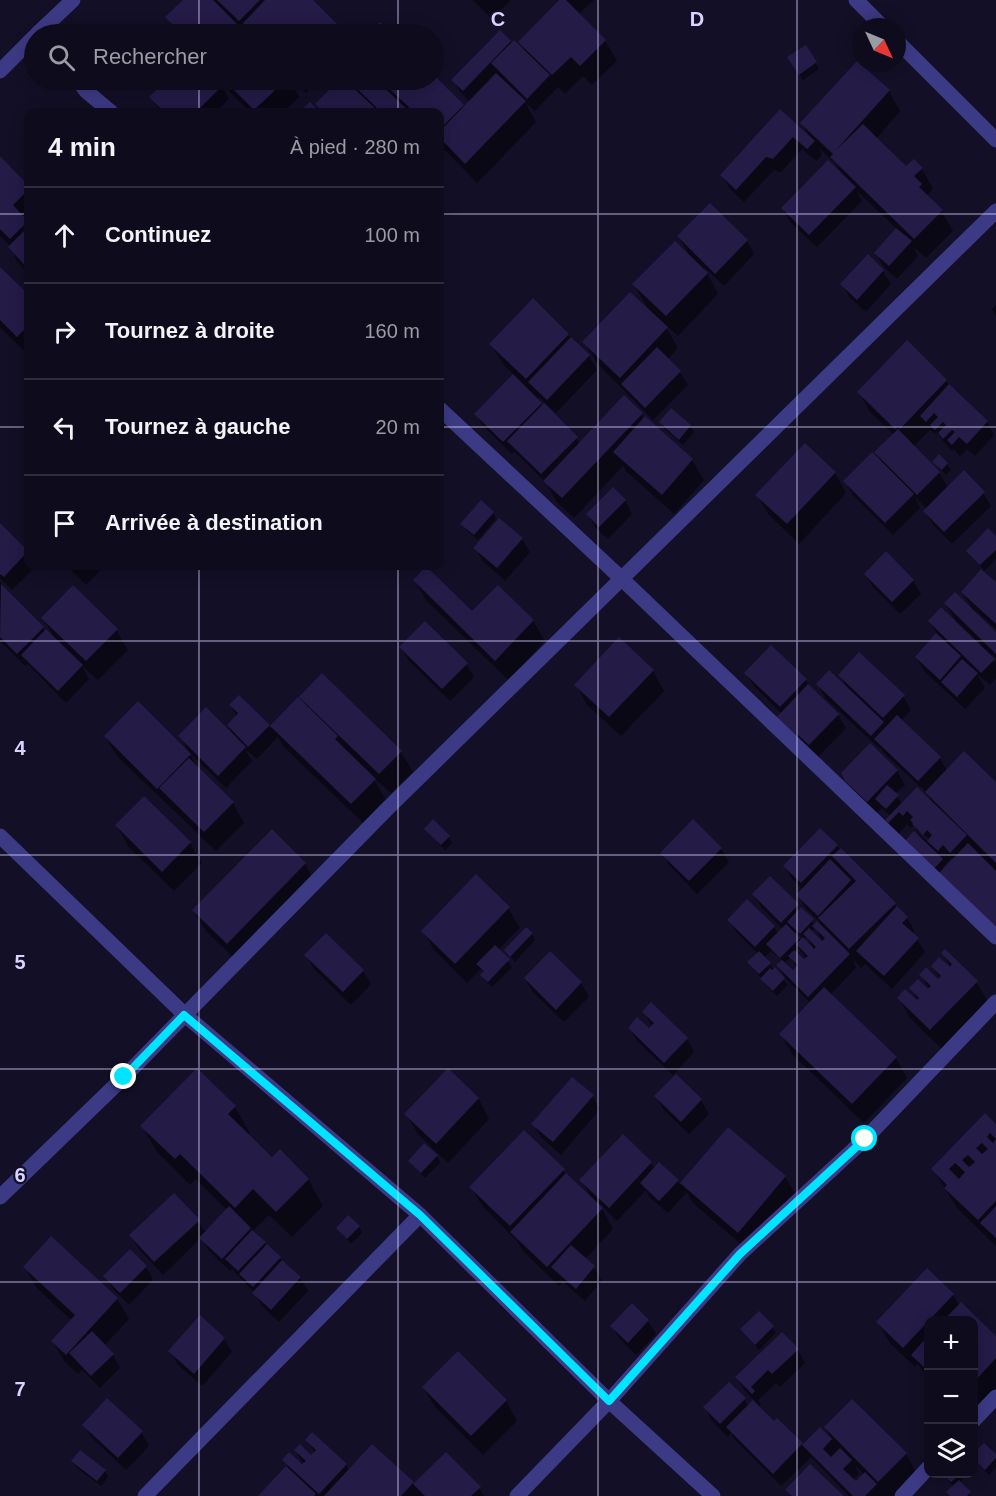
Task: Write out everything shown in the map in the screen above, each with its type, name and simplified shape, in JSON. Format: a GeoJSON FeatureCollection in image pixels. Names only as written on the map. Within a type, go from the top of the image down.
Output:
{"type":"FeatureCollection","features":[{"type":"Feature","properties":{"kind":"street"},"geometry":{"type":"LineString","coordinates":[[50,24],[73,0]]}},
{"type":"Feature","properties":{"kind":"street"},"geometry":{"type":"LineString","coordinates":[[856,0],[874,18]]}},
{"type":"Feature","properties":{"kind":"street"},"geometry":{"type":"LineString","coordinates":[[0,70],[24,48]]}},
{"type":"Feature","properties":{"kind":"street"},"geometry":{"type":"LineString","coordinates":[[906,50],[996,140]]}},
{"type":"Feature","properties":{"kind":"street"},"geometry":{"type":"LineString","coordinates":[[85,90],[106,108]]}},
{"type":"Feature","properties":{"kind":"street"},"geometry":{"type":"LineString","coordinates":[[0,1197],[124,1077],[387,809],[996,211]]}},
{"type":"Feature","properties":{"kind":"street"},"geometry":{"type":"LineString","coordinates":[[444,413],[622,579],[996,937]]}},
{"type":"Feature","properties":{"kind":"street"},"geometry":{"type":"LineString","coordinates":[[0,836],[184,1015],[420,1215],[609,1401],[713,1496]]}},
{"type":"Feature","properties":{"kind":"street"},"geometry":{"type":"LineString","coordinates":[[517,1496],[609,1401],[740,1254],[865,1139],[996,1002]]}},
{"type":"Feature","properties":{"kind":"street"},"geometry":{"type":"LineString","coordinates":[[145,1496],[420,1215]]}},
{"type":"Feature","properties":{"kind":"street"},"geometry":{"type":"LineString","coordinates":[[978,1416],[996,1396]]}},
{"type":"Feature","properties":{"kind":"street"},"geometry":{"type":"LineString","coordinates":[[902,1496],[924,1472]]}},
{"type":"Feature","properties":{"kind":"building"},"geometry":{"type":"Polygon","coordinates":[[[183,0],[213,0],[237,24],[172,24],[165,17],[183,0]]]}},
{"type":"Feature","properties":{"kind":"building"},"geometry":{"type":"Polygon","coordinates":[[[217,0],[260,0],[239,21],[217,0]]]}},
{"type":"Feature","properties":{"kind":"building"},"geometry":{"type":"Polygon","coordinates":[[[265,0],[313,0],[337,24],[244,24],[265,0]]]}},
{"type":"Feature","properties":{"kind":"building"},"geometry":{"type":"Polygon","coordinates":[[[559,0],[566,0],[606,40],[580,66],[571,57],[552,75],[518,42],[559,0]]]}},
{"type":"Feature","properties":{"kind":"building"},"geometry":{"type":"Polygon","coordinates":[[[500,30],[511,41],[463,91],[451,80],[500,30]]]}},
{"type":"Feature","properties":{"kind":"building"},"geometry":{"type":"Polygon","coordinates":[[[514,40],[550,75],[527,99],[491,63],[514,40]]]}},
{"type":"Feature","properties":{"kind":"building"},"geometry":{"type":"Polygon","coordinates":[[[806,45],[817,62],[799,75],[787,57],[806,45]]]}},
{"type":"Feature","properties":{"kind":"building"},"geometry":{"type":"Polygon","coordinates":[[[852,66],[852,72],[870,72],[890,90],[836,150],[863,124],[906,166],[914,159],[923,168],[914,176],[922,184],[919,187],[943,210],[914,239],[830,157],[833,154],[800,123],[852,66]]]}},
{"type":"Feature","properties":{"kind":"building"},"geometry":{"type":"Polygon","coordinates":[[[496,73],[526,101],[465,164],[444,142],[444,127],[496,73]]]}},
{"type":"Feature","properties":{"kind":"building"},"geometry":{"type":"Polygon","coordinates":[[[444,85],[464,105],[444,125],[444,108],[410,108],[391,90],[444,90],[444,85]]]}},
{"type":"Feature","properties":{"kind":"building"},"geometry":{"type":"Polygon","coordinates":[[[156,90],[218,90],[200,108],[160,108],[149,97],[156,90]]]}},
{"type":"Feature","properties":{"kind":"building"},"geometry":{"type":"Polygon","coordinates":[[[234,90],[275,90],[256,108],[252,108],[234,90]]]}},
{"type":"Feature","properties":{"kind":"building"},"geometry":{"type":"Polygon","coordinates":[[[329,90],[356,90],[375,108],[320,108],[315,104],[329,90]]]}},
{"type":"Feature","properties":{"kind":"building"},"geometry":{"type":"Polygon","coordinates":[[[358,90],[387,90],[406,108],[377,108],[358,90]]]}},
{"type":"Feature","properties":{"kind":"building"},"geometry":{"type":"Polygon","coordinates":[[[310,102],[316,108],[303,108],[310,102]]]}},
{"type":"Feature","properties":{"kind":"building"},"geometry":{"type":"Polygon","coordinates":[[[780,109],[815,141],[807,149],[793,137],[773,159],[766,157],[736,190],[720,175],[780,109]]]}},
{"type":"Feature","properties":{"kind":"building"},"geometry":{"type":"Polygon","coordinates":[[[0,156],[24,181],[24,194],[13,205],[24,217],[24,225],[10,239],[0,229],[0,156]]]}},
{"type":"Feature","properties":{"kind":"building"},"geometry":{"type":"Polygon","coordinates":[[[828,160],[856,187],[809,235],[781,208],[828,160]]]}},
{"type":"Feature","properties":{"kind":"building"},"geometry":{"type":"Polygon","coordinates":[[[710,203],[748,240],[715,274],[677,236],[710,203]]]}},
{"type":"Feature","properties":{"kind":"building"},"geometry":{"type":"Polygon","coordinates":[[[896,228],[912,241],[889,266],[874,253],[896,228]]]}},
{"type":"Feature","properties":{"kind":"building"},"geometry":{"type":"Polygon","coordinates":[[[24,231],[24,265],[8,247],[24,231]]]}},
{"type":"Feature","properties":{"kind":"building"},"geometry":{"type":"Polygon","coordinates":[[[675,241],[708,273],[666,316],[632,284],[675,241]]]}},
{"type":"Feature","properties":{"kind":"building"},"geometry":{"type":"Polygon","coordinates":[[[868,254],[884,270],[857,300],[840,284],[868,254]]]}},
{"type":"Feature","properties":{"kind":"building"},"geometry":{"type":"Polygon","coordinates":[[[0,267],[24,290],[24,330],[17,337],[0,320],[0,267]]]}},
{"type":"Feature","properties":{"kind":"building"},"geometry":{"type":"Polygon","coordinates":[[[630,292],[668,327],[620,378],[582,342],[630,292]]]}},
{"type":"Feature","properties":{"kind":"building"},"geometry":{"type":"Polygon","coordinates":[[[533,298],[569,334],[526,379],[489,344],[533,298]]]}},
{"type":"Feature","properties":{"kind":"building"},"geometry":{"type":"Polygon","coordinates":[[[571,337],[590,355],[547,400],[528,382],[571,337]]]}},
{"type":"Feature","properties":{"kind":"building"},"geometry":{"type":"Polygon","coordinates":[[[907,340],[947,380],[900,429],[898,426],[895,429],[857,392],[907,340]]]}},
{"type":"Feature","properties":{"kind":"building"},"geometry":{"type":"Polygon","coordinates":[[[657,347],[681,371],[645,408],[621,384],[657,347]]]}},
{"type":"Feature","properties":{"kind":"building"},"geometry":{"type":"Polygon","coordinates":[[[513,374],[542,403],[503,442],[474,414],[513,374]]]}},
{"type":"Feature","properties":{"kind":"building"},"geometry":{"type":"Polygon","coordinates":[[[949,384],[988,421],[967,444],[959,437],[952,445],[947,440],[955,432],[952,430],[943,439],[938,433],[946,425],[943,422],[935,430],[930,425],[938,417],[934,413],[926,422],[920,416],[949,384]]]}},
{"type":"Feature","properties":{"kind":"building"},"geometry":{"type":"Polygon","coordinates":[[[624,395],[643,413],[562,498],[543,481],[624,395]]]}},
{"type":"Feature","properties":{"kind":"building"},"geometry":{"type":"Polygon","coordinates":[[[544,403],[578,437],[541,474],[507,441],[544,403]]]}},
{"type":"Feature","properties":{"kind":"building"},"geometry":{"type":"Polygon","coordinates":[[[671,408],[691,425],[679,440],[659,422],[671,408]]]}},
{"type":"Feature","properties":{"kind":"building"},"geometry":{"type":"Polygon","coordinates":[[[645,416],[693,459],[662,495],[613,452],[645,416]]]}},
{"type":"Feature","properties":{"kind":"building"},"geometry":{"type":"Polygon","coordinates":[[[898,429],[940,472],[917,495],[874,452],[898,429]]]}},
{"type":"Feature","properties":{"kind":"building"},"geometry":{"type":"Polygon","coordinates":[[[805,443],[836,472],[787,524],[755,495],[805,443]]]}},
{"type":"Feature","properties":{"kind":"building"},"geometry":{"type":"Polygon","coordinates":[[[872,452],[914,494],[885,523],[843,481],[872,452]]]}},
{"type":"Feature","properties":{"kind":"building"},"geometry":{"type":"Polygon","coordinates":[[[939,454],[948,463],[942,470],[932,462],[939,454]]]}},
{"type":"Feature","properties":{"kind":"building"},"geometry":{"type":"Polygon","coordinates":[[[964,470],[985,492],[944,532],[923,511],[964,470]]]}},
{"type":"Feature","properties":{"kind":"building"},"geometry":{"type":"Polygon","coordinates":[[[613,487],[626,500],[599,527],[586,514],[613,487]]]}},
{"type":"Feature","properties":{"kind":"building"},"geometry":{"type":"Polygon","coordinates":[[[481,500],[494,512],[474,535],[460,524],[481,500]]]}},
{"type":"Feature","properties":{"kind":"building"},"geometry":{"type":"Polygon","coordinates":[[[499,518],[523,538],[497,568],[473,548],[499,518]]]}},
{"type":"Feature","properties":{"kind":"building"},"geometry":{"type":"Polygon","coordinates":[[[0,523],[24,547],[24,555],[4,577],[0,574],[0,523]]]}},
{"type":"Feature","properties":{"kind":"building"},"geometry":{"type":"Polygon","coordinates":[[[988,528],[996,536],[996,550],[980,565],[966,551],[988,528]]]}},
{"type":"Feature","properties":{"kind":"building"},"geometry":{"type":"Polygon","coordinates":[[[886,551],[914,580],[892,602],[864,574],[886,551]]]}},
{"type":"Feature","properties":{"kind":"building"},"geometry":{"type":"Polygon","coordinates":[[[981,569],[996,582],[996,624],[961,592],[981,569]]]}},
{"type":"Feature","properties":{"kind":"building"},"geometry":{"type":"Polygon","coordinates":[[[422,570],[430,570],[472,611],[498,585],[534,620],[495,661],[413,580],[422,570]]]}},
{"type":"Feature","properties":{"kind":"building"},"geometry":{"type":"Polygon","coordinates":[[[1,584],[44,627],[17,654],[0,637],[1,584]]]}},
{"type":"Feature","properties":{"kind":"building"},"geometry":{"type":"Polygon","coordinates":[[[73,585],[118,629],[86,661],[41,618],[73,585]]]}},
{"type":"Feature","properties":{"kind":"building"},"geometry":{"type":"Polygon","coordinates":[[[955,592],[996,632],[996,654],[944,603],[955,592]]]}},
{"type":"Feature","properties":{"kind":"building"},"geometry":{"type":"Polygon","coordinates":[[[941,607],[995,659],[981,673],[928,621],[941,607]]]}},
{"type":"Feature","properties":{"kind":"building"},"geometry":{"type":"Polygon","coordinates":[[[425,621],[468,663],[442,689],[399,647],[425,621]]]}},
{"type":"Feature","properties":{"kind":"building"},"geometry":{"type":"Polygon","coordinates":[[[46,629],[83,665],[58,691],[21,655],[46,629]]]}},
{"type":"Feature","properties":{"kind":"building"},"geometry":{"type":"Polygon","coordinates":[[[936,633],[961,656],[940,680],[915,657],[936,633]]]}},
{"type":"Feature","properties":{"kind":"building"},"geometry":{"type":"Polygon","coordinates":[[[619,637],[654,670],[609,717],[574,685],[619,637]]]}},
{"type":"Feature","properties":{"kind":"building"},"geometry":{"type":"Polygon","coordinates":[[[771,645],[807,679],[780,707],[744,673],[771,645]]]}},
{"type":"Feature","properties":{"kind":"building"},"geometry":{"type":"Polygon","coordinates":[[[859,652],[905,695],[883,718],[838,675],[859,652]]]}},
{"type":"Feature","properties":{"kind":"building"},"geometry":{"type":"Polygon","coordinates":[[[962,659],[978,673],[957,697],[941,682],[962,659]]]}},
{"type":"Feature","properties":{"kind":"building"},"geometry":{"type":"Polygon","coordinates":[[[829,670],[884,722],[871,736],[816,684],[829,670]]]}},
{"type":"Feature","properties":{"kind":"building"},"geometry":{"type":"Polygon","coordinates":[[[322,673],[402,751],[379,774],[299,697],[322,673]]]}},
{"type":"Feature","properties":{"kind":"building"},"geometry":{"type":"Polygon","coordinates":[[[808,684],[839,714],[809,745],[798,735],[794,739],[774,720],[808,684]]]}},
{"type":"Feature","properties":{"kind":"building"},"geometry":{"type":"Polygon","coordinates":[[[239,695],[270,725],[248,747],[227,725],[238,713],[229,705],[239,695]]]}},
{"type":"Feature","properties":{"kind":"building"},"geometry":{"type":"Polygon","coordinates":[[[298,697],[338,736],[335,739],[376,779],[351,804],[270,726],[298,697]]]}},
{"type":"Feature","properties":{"kind":"building"},"geometry":{"type":"Polygon","coordinates":[[[138,701],[191,754],[157,789],[104,736],[138,701]]]}},
{"type":"Feature","properties":{"kind":"building"},"geometry":{"type":"Polygon","coordinates":[[[206,707],[246,747],[218,776],[178,736],[206,707]]]}},
{"type":"Feature","properties":{"kind":"building"},"geometry":{"type":"Polygon","coordinates":[[[897,715],[941,757],[918,781],[874,739],[897,715]]]}},
{"type":"Feature","properties":{"kind":"building"},"geometry":{"type":"Polygon","coordinates":[[[870,743],[898,770],[867,802],[845,781],[841,773],[870,743]]]}},
{"type":"Feature","properties":{"kind":"building"},"geometry":{"type":"Polygon","coordinates":[[[964,751],[996,782],[996,863],[925,792],[964,751]]]}},
{"type":"Feature","properties":{"kind":"building"},"geometry":{"type":"Polygon","coordinates":[[[189,758],[234,802],[204,832],[159,788],[189,758]]]}},
{"type":"Feature","properties":{"kind":"building"},"geometry":{"type":"Polygon","coordinates":[[[887,785],[899,795],[886,809],[875,799],[887,785]]]}},
{"type":"Feature","properties":{"kind":"building"},"geometry":{"type":"Polygon","coordinates":[[[917,787],[967,835],[950,853],[943,845],[938,851],[927,841],[932,835],[927,830],[923,835],[912,824],[910,820],[913,817],[907,811],[903,816],[899,812],[888,823],[885,820],[917,787]]]}},
{"type":"Feature","properties":{"kind":"building"},"geometry":{"type":"Polygon","coordinates":[[[144,796],[191,842],[162,872],[115,825],[144,796]]]}},
{"type":"Feature","properties":{"kind":"building"},"geometry":{"type":"Polygon","coordinates":[[[433,819],[450,836],[441,845],[424,829],[433,819]]]}},
{"type":"Feature","properties":{"kind":"building"},"geometry":{"type":"Polygon","coordinates":[[[693,819],[722,848],[689,881],[660,853],[693,819]]]}},
{"type":"Feature","properties":{"kind":"building"},"geometry":{"type":"Polygon","coordinates":[[[820,828],[838,845],[801,883],[783,866],[820,828]]]}},
{"type":"Feature","properties":{"kind":"building"},"geometry":{"type":"Polygon","coordinates":[[[272,829],[306,863],[227,944],[192,910],[272,829]]]}},
{"type":"Feature","properties":{"kind":"building"},"geometry":{"type":"Polygon","coordinates":[[[914,831],[943,859],[932,871],[902,844],[914,831]]]}},
{"type":"Feature","properties":{"kind":"building"},"geometry":{"type":"Polygon","coordinates":[[[968,843],[996,871],[996,927],[936,876],[968,843]]]}},
{"type":"Feature","properties":{"kind":"building"},"geometry":{"type":"Polygon","coordinates":[[[841,848],[896,903],[849,949],[818,918],[856,881],[832,856],[841,848]]]}},
{"type":"Feature","properties":{"kind":"building"},"geometry":{"type":"Polygon","coordinates":[[[830,859],[851,880],[818,916],[796,895],[830,859]]]}},
{"type":"Feature","properties":{"kind":"building"},"geometry":{"type":"Polygon","coordinates":[[[476,874],[510,907],[455,964],[421,931],[476,874]]]}},
{"type":"Feature","properties":{"kind":"building"},"geometry":{"type":"Polygon","coordinates":[[[770,876],[799,904],[781,923],[752,894],[770,876]]]}},
{"type":"Feature","properties":{"kind":"building"},"geometry":{"type":"Polygon","coordinates":[[[747,899],[775,926],[755,947],[727,920],[747,899]]]}},
{"type":"Feature","properties":{"kind":"building"},"geometry":{"type":"Polygon","coordinates":[[[897,906],[908,917],[902,923],[919,938],[884,976],[856,951],[897,906]]]}},
{"type":"Feature","properties":{"kind":"building"},"geometry":{"type":"Polygon","coordinates":[[[801,907],[814,919],[800,934],[787,922],[801,907]]]}},
{"type":"Feature","properties":{"kind":"building"},"geometry":{"type":"Polygon","coordinates":[[[817,921],[850,954],[808,997],[776,965],[782,960],[793,970],[798,965],[788,956],[794,950],[804,959],[808,956],[796,944],[803,937],[814,949],[816,947],[803,934],[809,928],[822,941],[825,938],[812,926],[817,921]]]}},
{"type":"Feature","properties":{"kind":"building"},"geometry":{"type":"Polygon","coordinates":[[[786,924],[800,938],[780,958],[766,944],[786,924]]]}},
{"type":"Feature","properties":{"kind":"building"},"geometry":{"type":"Polygon","coordinates":[[[526,927],[533,933],[510,957],[504,950],[526,927]]]}},
{"type":"Feature","properties":{"kind":"building"},"geometry":{"type":"Polygon","coordinates":[[[326,933],[364,970],[343,992],[304,955],[326,933]]]}},
{"type":"Feature","properties":{"kind":"building"},"geometry":{"type":"Polygon","coordinates":[[[495,945],[510,959],[488,982],[480,975],[484,971],[476,964],[495,945]]]}},
{"type":"Feature","properties":{"kind":"building"},"geometry":{"type":"Polygon","coordinates":[[[945,949],[978,981],[930,1030],[897,998],[905,989],[917,1000],[919,998],[909,988],[918,979],[928,989],[931,986],[919,975],[926,967],[938,979],[941,976],[931,966],[939,957],[950,967],[952,964],[941,953],[945,949]]]}},
{"type":"Feature","properties":{"kind":"building"},"geometry":{"type":"Polygon","coordinates":[[[550,951],[582,982],[556,1010],[524,978],[550,951]]]}},
{"type":"Feature","properties":{"kind":"building"},"geometry":{"type":"Polygon","coordinates":[[[759,951],[771,963],[759,974],[747,962],[759,951]]]}},
{"type":"Feature","properties":{"kind":"building"},"geometry":{"type":"Polygon","coordinates":[[[775,967],[785,978],[773,991],[760,979],[770,968],[772,970],[775,967]]]}},
{"type":"Feature","properties":{"kind":"building"},"geometry":{"type":"Polygon","coordinates":[[[824,987],[897,1057],[852,1104],[779,1034],[824,987]]]}},
{"type":"Feature","properties":{"kind":"building"},"geometry":{"type":"Polygon","coordinates":[[[651,1002],[688,1038],[664,1063],[628,1028],[637,1017],[649,1028],[654,1023],[642,1012],[651,1002]]]}},
{"type":"Feature","properties":{"kind":"building"},"geometry":{"type":"Polygon","coordinates":[[[197,1068],[236,1106],[228,1114],[272,1157],[280,1149],[309,1179],[276,1212],[253,1189],[235,1208],[180,1154],[175,1159],[140,1126],[197,1068]]]}},
{"type":"Feature","properties":{"kind":"building"},"geometry":{"type":"Polygon","coordinates":[[[448,1068],[479,1098],[436,1144],[404,1114],[448,1068]]]}},
{"type":"Feature","properties":{"kind":"building"},"geometry":{"type":"Polygon","coordinates":[[[676,1074],[702,1099],[681,1122],[654,1096],[676,1074]]]}},
{"type":"Feature","properties":{"kind":"building"},"geometry":{"type":"Polygon","coordinates":[[[572,1077],[594,1095],[553,1142],[531,1124],[572,1077]]]}},
{"type":"Feature","properties":{"kind":"building"},"geometry":{"type":"Polygon","coordinates":[[[985,1113],[996,1124],[996,1139],[996,1201],[978,1220],[944,1188],[947,1185],[931,1169],[985,1113]],[[990,1133],[987,1137],[993,1143],[996,1139],[990,1133]],[[982,1143],[976,1148],[982,1154],[988,1149],[982,1143]],[[968,1155],[962,1160],[969,1167],[975,1162],[968,1155]],[[955,1163],[949,1169],[959,1179],[965,1172],[955,1163]]]}},
{"type":"Feature","properties":{"kind":"building"},"geometry":{"type":"Polygon","coordinates":[[[728,1127],[786,1176],[738,1233],[680,1183],[728,1127]]]}},
{"type":"Feature","properties":{"kind":"building"},"geometry":{"type":"Polygon","coordinates":[[[524,1130],[565,1169],[510,1226],[469,1187],[524,1130]]]}},
{"type":"Feature","properties":{"kind":"building"},"geometry":{"type":"Polygon","coordinates":[[[623,1134],[652,1162],[609,1208],[579,1180],[623,1134]]]}},
{"type":"Feature","properties":{"kind":"building"},"geometry":{"type":"Polygon","coordinates":[[[424,1143],[438,1155],[421,1173],[408,1161],[424,1143]]]}},
{"type":"Feature","properties":{"kind":"building"},"geometry":{"type":"Polygon","coordinates":[[[659,1162],[679,1180],[659,1201],[640,1183],[659,1162]]]}},
{"type":"Feature","properties":{"kind":"building"},"geometry":{"type":"Polygon","coordinates":[[[566,1173],[603,1208],[547,1267],[510,1232],[566,1173]]]}},
{"type":"Feature","properties":{"kind":"building"},"geometry":{"type":"Polygon","coordinates":[[[174,1193],[200,1220],[154,1262],[129,1235],[174,1193]]]}},
{"type":"Feature","properties":{"kind":"building"},"geometry":{"type":"Polygon","coordinates":[[[229,1206],[251,1228],[222,1259],[199,1238],[229,1206]]]}},
{"type":"Feature","properties":{"kind":"building"},"geometry":{"type":"Polygon","coordinates":[[[996,1206],[996,1238],[980,1223],[996,1206]]]}},
{"type":"Feature","properties":{"kind":"building"},"geometry":{"type":"Polygon","coordinates":[[[348,1215],[360,1226],[347,1239],[336,1228],[348,1215]]]}},
{"type":"Feature","properties":{"kind":"building"},"geometry":{"type":"Polygon","coordinates":[[[252,1230],[266,1242],[238,1271],[225,1259],[252,1230]]]}},
{"type":"Feature","properties":{"kind":"building"},"geometry":{"type":"Polygon","coordinates":[[[51,1236],[118,1298],[66,1355],[51,1341],[75,1315],[23,1267],[51,1236]]]}},
{"type":"Feature","properties":{"kind":"building"},"geometry":{"type":"Polygon","coordinates":[[[267,1244],[281,1257],[253,1287],[239,1274],[267,1244]]]}},
{"type":"Feature","properties":{"kind":"building"},"geometry":{"type":"Polygon","coordinates":[[[571,1245],[595,1266],[576,1289],[551,1267],[571,1245]]]}},
{"type":"Feature","properties":{"kind":"building"},"geometry":{"type":"Polygon","coordinates":[[[130,1249],[147,1266],[120,1293],[103,1276],[130,1249]]]}},
{"type":"Feature","properties":{"kind":"building"},"geometry":{"type":"Polygon","coordinates":[[[282,1260],[301,1277],[271,1310],[252,1293],[282,1260]]]}},
{"type":"Feature","properties":{"kind":"building"},"geometry":{"type":"Polygon","coordinates":[[[927,1268],[954,1294],[933,1316],[924,1316],[924,1326],[903,1348],[876,1322],[927,1268]]]}},
{"type":"Feature","properties":{"kind":"building"},"geometry":{"type":"Polygon","coordinates":[[[961,1302],[975,1316],[948,1316],[961,1302]]]}},
{"type":"Feature","properties":{"kind":"building"},"geometry":{"type":"Polygon","coordinates":[[[632,1303],[649,1320],[628,1343],[610,1326],[632,1303]]]}},
{"type":"Feature","properties":{"kind":"building"},"geometry":{"type":"Polygon","coordinates":[[[759,1311],[774,1326],[755,1345],[740,1329],[759,1311]]]}},
{"type":"Feature","properties":{"kind":"building"},"geometry":{"type":"Polygon","coordinates":[[[200,1315],[225,1338],[194,1374],[168,1351],[200,1315]]]}},
{"type":"Feature","properties":{"kind":"building"},"geometry":{"type":"Polygon","coordinates":[[[978,1319],[996,1336],[996,1358],[978,1378],[978,1319]]]}},
{"type":"Feature","properties":{"kind":"building"},"geometry":{"type":"Polygon","coordinates":[[[92,1331],[114,1354],[91,1376],[69,1353],[92,1331]]]}},
{"type":"Feature","properties":{"kind":"building"},"geometry":{"type":"Polygon","coordinates":[[[782,1332],[799,1349],[772,1374],[768,1370],[751,1387],[755,1391],[752,1394],[735,1377],[782,1332]]]}},
{"type":"Feature","properties":{"kind":"building"},"geometry":{"type":"Polygon","coordinates":[[[924,1340],[924,1367],[911,1355],[924,1340]]]}},
{"type":"Feature","properties":{"kind":"building"},"geometry":{"type":"Polygon","coordinates":[[[458,1351],[507,1400],[471,1436],[422,1387],[458,1351]]]}},
{"type":"Feature","properties":{"kind":"building"},"geometry":{"type":"Polygon","coordinates":[[[729,1382],[746,1398],[720,1424],[703,1407],[729,1382]]]}},
{"type":"Feature","properties":{"kind":"building"},"geometry":{"type":"Polygon","coordinates":[[[107,1398],[143,1431],[118,1458],[82,1425],[107,1398]]]}},
{"type":"Feature","properties":{"kind":"building"},"geometry":{"type":"Polygon","coordinates":[[[852,1399],[907,1453],[878,1482],[824,1427],[852,1399]]]}},
{"type":"Feature","properties":{"kind":"building"},"geometry":{"type":"Polygon","coordinates":[[[753,1400],[774,1421],[777,1418],[803,1443],[773,1474],[726,1427],[753,1400]]]}},
{"type":"Feature","properties":{"kind":"building"},"geometry":{"type":"Polygon","coordinates":[[[820,1427],[832,1439],[823,1449],[831,1457],[840,1448],[852,1460],[843,1469],[856,1481],[865,1472],[877,1484],[865,1496],[853,1496],[802,1445],[820,1427]]]}},
{"type":"Feature","properties":{"kind":"building"},"geometry":{"type":"Polygon","coordinates":[[[312,1432],[347,1464],[319,1494],[282,1460],[289,1452],[302,1464],[306,1461],[294,1450],[300,1444],[311,1455],[316,1450],[305,1440],[312,1432]]]}},
{"type":"Feature","properties":{"kind":"building"},"geometry":{"type":"Polygon","coordinates":[[[984,1443],[996,1454],[996,1458],[985,1470],[978,1463],[978,1449],[984,1443]]]}},
{"type":"Feature","properties":{"kind":"building"},"geometry":{"type":"Polygon","coordinates":[[[372,1444],[414,1482],[401,1496],[324,1496],[372,1444]]]}},
{"type":"Feature","properties":{"kind":"building"},"geometry":{"type":"Polygon","coordinates":[[[80,1450],[106,1470],[97,1481],[71,1461],[80,1450]]]}},
{"type":"Feature","properties":{"kind":"building"},"geometry":{"type":"Polygon","coordinates":[[[446,1452],[481,1487],[471,1496],[425,1496],[413,1484],[446,1452]]]}},
{"type":"Feature","properties":{"kind":"building"},"geometry":{"type":"Polygon","coordinates":[[[810,1464],[844,1496],[792,1496],[785,1490],[810,1464]]]}},
{"type":"Feature","properties":{"kind":"building"},"geometry":{"type":"Polygon","coordinates":[[[286,1466],[316,1494],[314,1496],[258,1496],[286,1466]]]}},
{"type":"Feature","properties":{"kind":"building"},"geometry":{"type":"Polygon","coordinates":[[[959,1480],[971,1492],[967,1496],[950,1496],[946,1492],[959,1480]]]}},
{"type":"Feature","properties":{"kind":"route"},"geometry":{"type":"LineString","coordinates":[[124,1077],[184,1015],[420,1215],[609,1401],[740,1254],[865,1139]]}}]}
